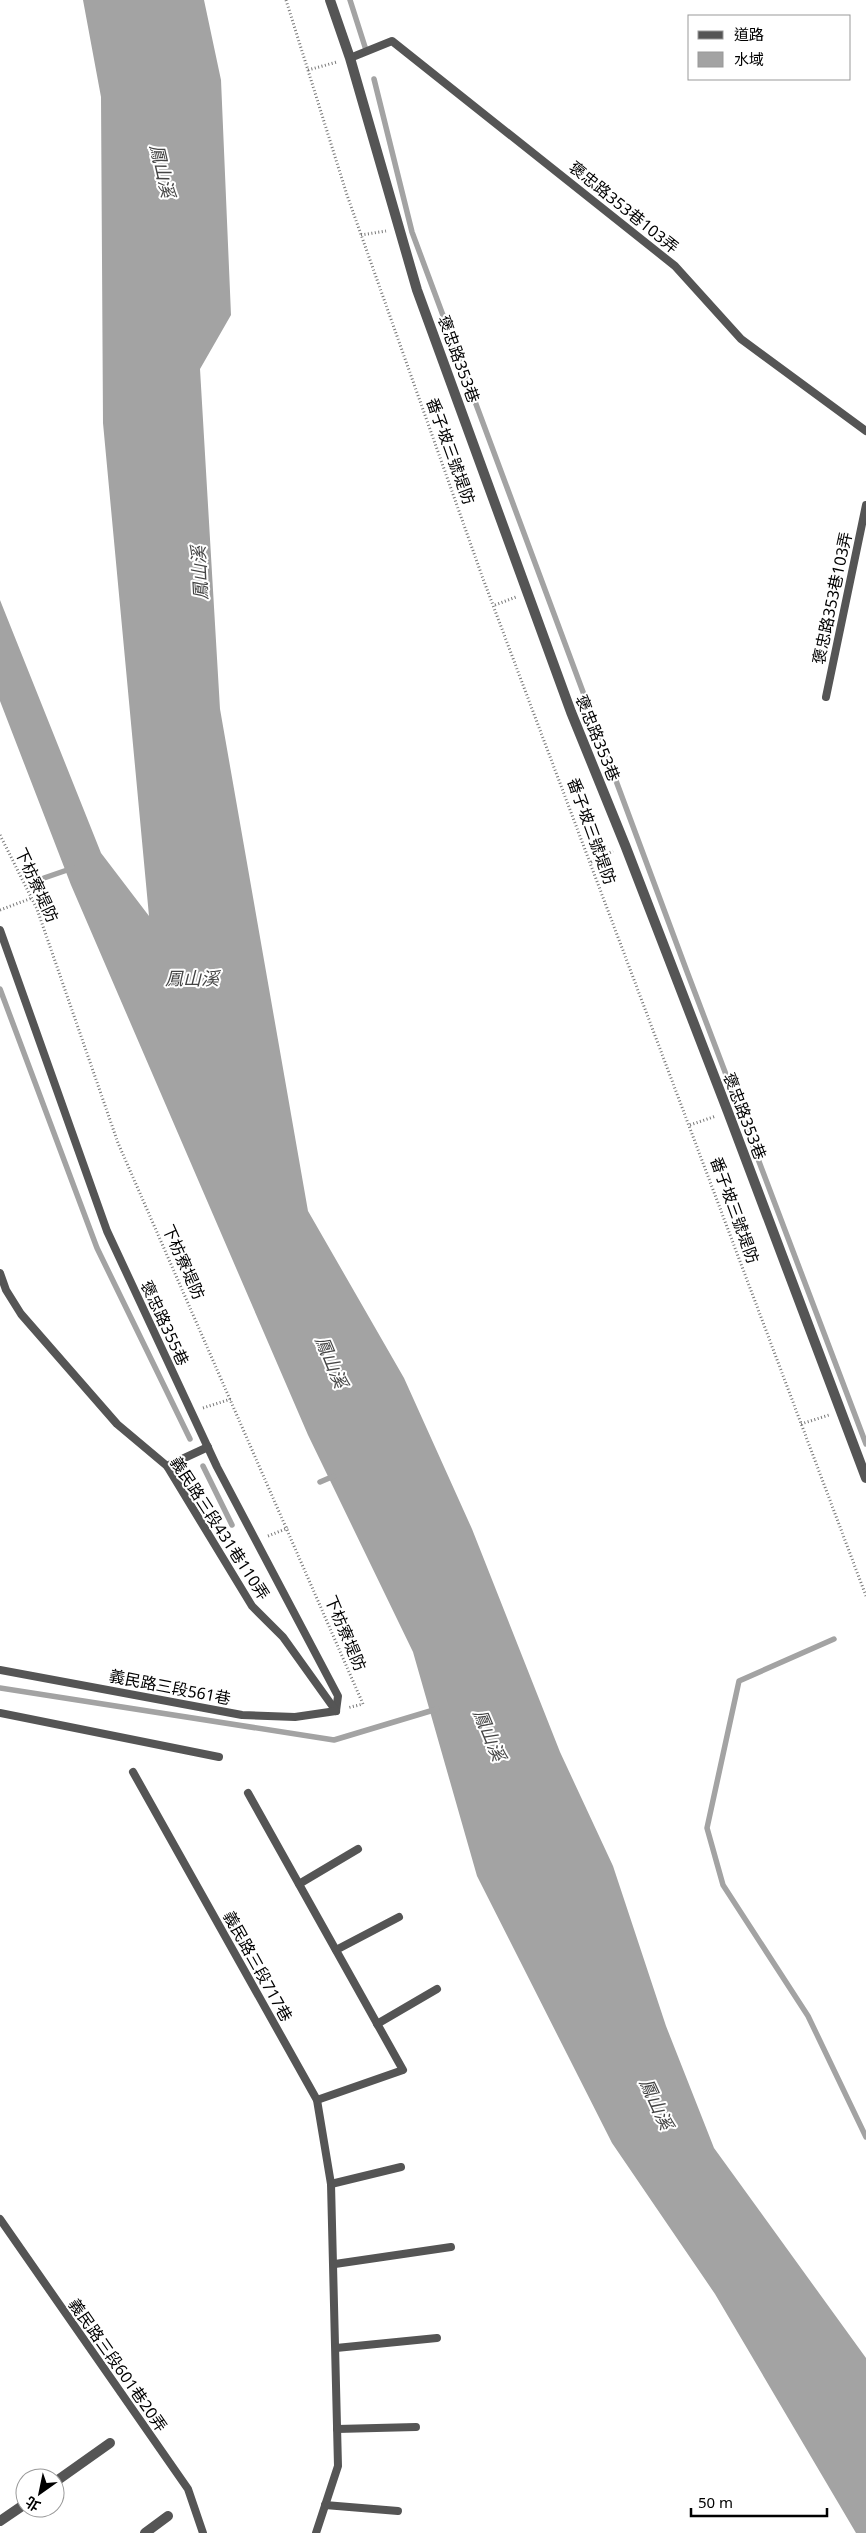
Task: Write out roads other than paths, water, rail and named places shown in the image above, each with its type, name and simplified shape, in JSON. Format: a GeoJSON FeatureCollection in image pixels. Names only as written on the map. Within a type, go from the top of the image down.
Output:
{"type":"FeatureCollection","features":[{"type":"Feature","properties":{"kind":"street","name":"褒忠路353巷"},"geometry":{"type":"LineString","coordinates":[[330,0],[350,58],[421,299],[571,712],[625,845],[728,1112],[866,1478]]}},
{"type":"Feature","properties":{"kind":"street"},"geometry":{"type":"LineString","coordinates":[[65,2475],[110,2442]]}},
{"type":"Feature","properties":{"kind":"street"},"geometry":{"type":"LineString","coordinates":[[0,2522],[15,2511]]}},
{"type":"Feature","properties":{"kind":"street"},"geometry":{"type":"LineString","coordinates":[[145,2533],[168,2516]]}},
{"type":"Feature","properties":{"kind":"lane","name":"褒忠路353巷103弄"},"geometry":{"type":"LineString","coordinates":[[350,58],[392,41],[675,266],[741,339],[866,432]]}},
{"type":"Feature","properties":{"kind":"lane","name":"褒忠路353巷103弄"},"geometry":{"type":"LineString","coordinates":[[826,697],[866,505]]}},
{"type":"Feature","properties":{"kind":"lane","name":"褒忠路355巷"},"geometry":{"type":"LineString","coordinates":[[0,930],[107,1231],[208,1447],[338,1696],[336,1711]]}},
{"type":"Feature","properties":{"kind":"lane","name":"義民路三段431巷110弄"},"geometry":{"type":"LineString","coordinates":[[0,1273],[6,1290],[21,1314],[117,1424],[167,1466],[252,1606],[283,1637],[336,1711]]}},
{"type":"Feature","properties":{"kind":"lane"},"geometry":{"type":"LineString","coordinates":[[167,1466],[208,1447]]}},
{"type":"Feature","properties":{"kind":"lane","name":"義民路三段561巷"},"geometry":{"type":"LineString","coordinates":[[0,1670],[242,1715],[294,1717],[336,1711]]}},
{"type":"Feature","properties":{"kind":"lane"},"geometry":{"type":"LineString","coordinates":[[0,1713],[219,1757]]}},
{"type":"Feature","properties":{"kind":"lane","name":"義民路三段717巷"},"geometry":{"type":"LineString","coordinates":[[133,1772],[317,2100],[332,2184],[338,2466],[316,2533]]}},
{"type":"Feature","properties":{"kind":"lane"},"geometry":{"type":"LineString","coordinates":[[248,1793],[403,2070],[317,2100]]}},
{"type":"Feature","properties":{"kind":"lane"},"geometry":{"type":"LineString","coordinates":[[299,1884],[358,1849]]}},
{"type":"Feature","properties":{"kind":"lane"},"geometry":{"type":"LineString","coordinates":[[336,1950],[399,1917]]}},
{"type":"Feature","properties":{"kind":"lane"},"geometry":{"type":"LineString","coordinates":[[378,2024],[437,1989]]}},
{"type":"Feature","properties":{"kind":"lane"},"geometry":{"type":"LineString","coordinates":[[332,2184],[401,2167]]}},
{"type":"Feature","properties":{"kind":"lane","name":"義民路三段601巷20弄"},"geometry":{"type":"LineString","coordinates":[[0,2219],[188,2489],[202,2533]]}},
{"type":"Feature","properties":{"kind":"lane"},"geometry":{"type":"LineString","coordinates":[[335,2264],[451,2247]]}},
{"type":"Feature","properties":{"kind":"lane"},"geometry":{"type":"LineString","coordinates":[[336,2348],[437,2338]]}},
{"type":"Feature","properties":{"kind":"lane"},"geometry":{"type":"LineString","coordinates":[[337,2429],[416,2427]]}},
{"type":"Feature","properties":{"kind":"lane"},"geometry":{"type":"LineString","coordinates":[[325,2505],[398,2511]]}},
{"type":"Feature","properties":{"kind":"water","name":"鳳山溪"},"geometry":{"type":"Polygon","coordinates":[[[83,0],[204,0],[221,80],[231,315],[200,369],[220,709],[308,1211],[404,1378],[472,1529],[560,1752],[613,1866],[666,2026],[714,2148],[866,2358],[866,2533],[856,2533],[715,2294],[612,2143],[477,1876],[413,1652],[308,1435],[71,885],[0,701],[0,600],[101,853],[149,916],[103,423],[101,97],[83,0]]]}},
{"type":"Feature","properties":{"kind":"waterway"},"geometry":{"type":"LineString","coordinates":[[350,0],[366,50]]}},
{"type":"Feature","properties":{"kind":"waterway"},"geometry":{"type":"LineString","coordinates":[[374,79],[412,232],[686,969],[866,1444]]}},
{"type":"Feature","properties":{"kind":"waterway"},"geometry":{"type":"LineString","coordinates":[[44,878],[73,868]]}},
{"type":"Feature","properties":{"kind":"waterway"},"geometry":{"type":"LineString","coordinates":[[0,989],[97,1248],[190,1439]]}},
{"type":"Feature","properties":{"kind":"waterway"},"geometry":{"type":"LineString","coordinates":[[203,1466],[232,1525]]}},
{"type":"Feature","properties":{"kind":"waterway"},"geometry":{"type":"LineString","coordinates":[[320,1482],[334,1476]]}},
{"type":"Feature","properties":{"kind":"waterway"},"geometry":{"type":"LineString","coordinates":[[834,1639],[739,1681],[707,1828],[723,1885],[808,2016],[866,2137]]}},
{"type":"Feature","properties":{"kind":"waterway"},"geometry":{"type":"LineString","coordinates":[[0,1688],[334,1740],[437,1709]]}}]}
